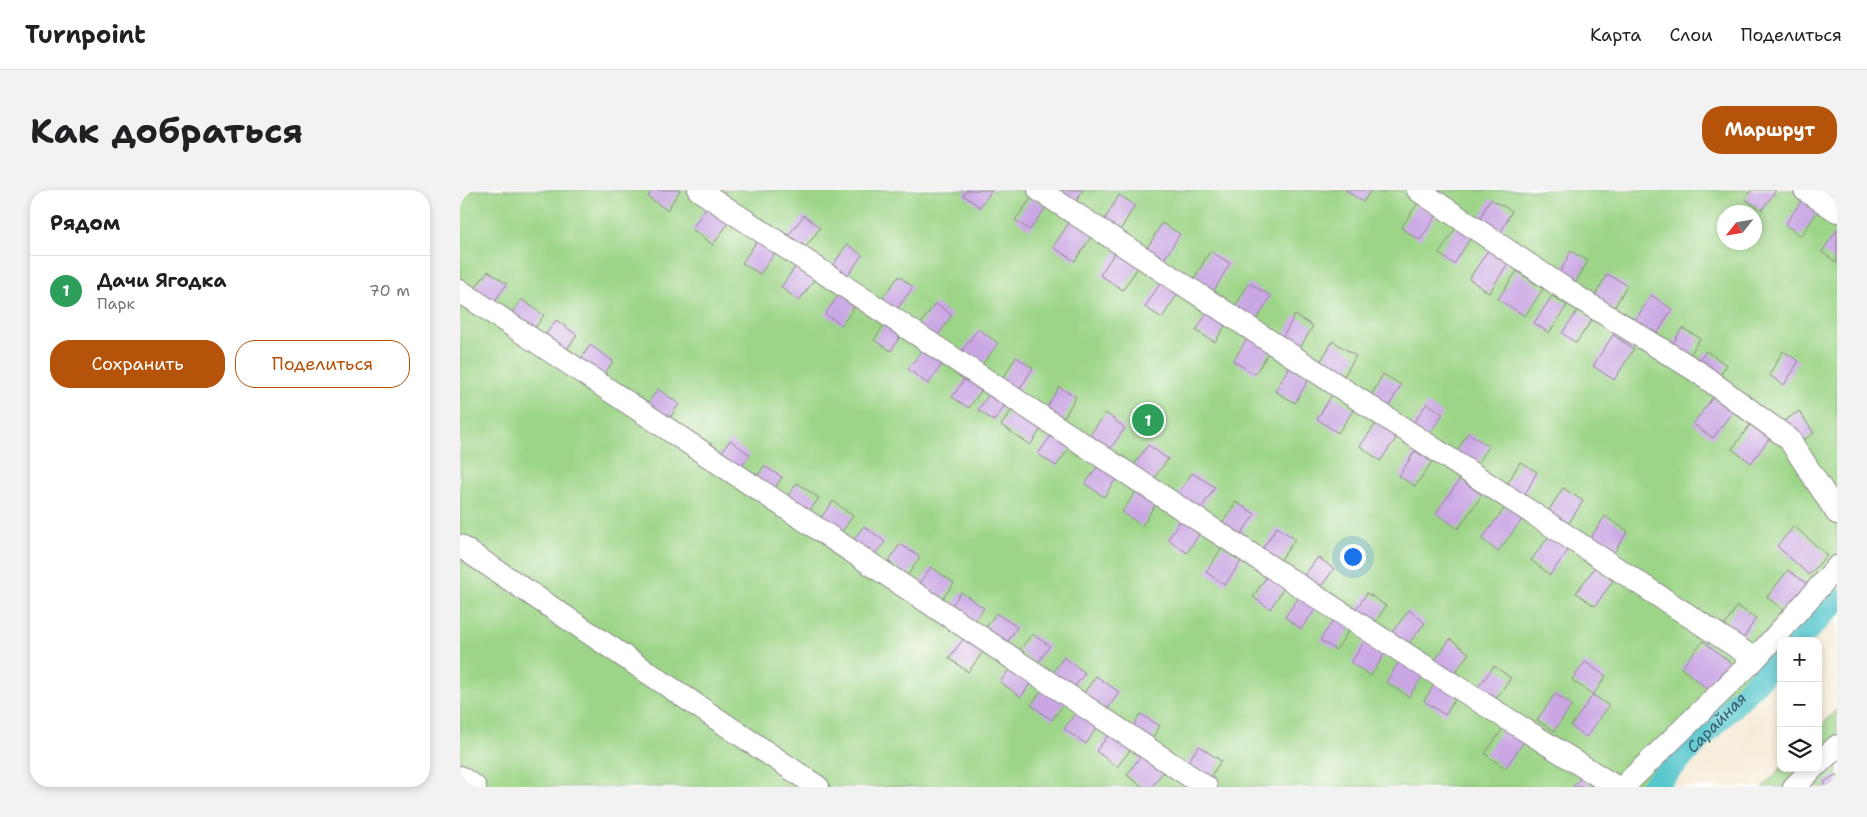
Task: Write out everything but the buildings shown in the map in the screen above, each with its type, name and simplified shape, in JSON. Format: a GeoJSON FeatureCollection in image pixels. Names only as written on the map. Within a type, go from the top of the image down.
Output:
{"type":"FeatureCollection","features":[{"type":"Feature","properties":{"kind":"lane"},"geometry":{"type":"LineString","coordinates":[[698,190],[1071,437],[1437,675],[1616,787]]}},
{"type":"Feature","properties":{"kind":"lane"},"geometry":{"type":"LineString","coordinates":[[1039,190],[1755,659]]}},
{"type":"Feature","properties":{"kind":"lane"},"geometry":{"type":"LineString","coordinates":[[1418,190],[1574,295],[1698,372],[1789,438],[1837,513]]}},
{"type":"Feature","properties":{"kind":"lane"},"geometry":{"type":"LineString","coordinates":[[1804,190],[1837,211]]}},
{"type":"Feature","properties":{"kind":"lane"},"geometry":{"type":"LineString","coordinates":[[460,291],[1206,787]]}},
{"type":"Feature","properties":{"kind":"lane"},"geometry":{"type":"LineString","coordinates":[[460,546],[818,787]]}},
{"type":"Feature","properties":{"kind":"lane"},"geometry":{"type":"LineString","coordinates":[[1623,787],[1755,659],[1837,567]]}},
{"type":"Feature","properties":{"kind":"lane"},"geometry":{"type":"LineString","coordinates":[[1822,764],[1837,746]]}},
{"type":"Feature","properties":{"kind":"lane"},"geometry":{"type":"LineString","coordinates":[[1794,787],[1815,772]]}},
{"type":"Feature","properties":{"kind":"lane"},"geometry":{"type":"LineString","coordinates":[[460,777],[475,787]]}},
{"type":"Feature","properties":{"kind":"green space"},"geometry":{"type":"Polygon","coordinates":[[[460,190],[1837,190],[1837,598],[1798,637],[1777,637],[1777,658],[1647,787],[460,787],[460,190]]]}},
{"type":"Feature","properties":{"kind":"green space"},"geometry":{"type":"Polygon","coordinates":[[[1837,709],[1837,787],[1763,787],[1777,772],[1822,772],[1822,725],[1837,709]]]}},
{"type":"Feature","properties":{"kind":"waterway","name":"Сарайная"},"geometry":{"type":"LineString","coordinates":[[1801,637],[1837,600]]}},
{"type":"Feature","properties":{"kind":"waterway","name":"Сарайная"},"geometry":{"type":"LineString","coordinates":[[1652,787],[1777,661]]}},
{"type":"Feature","properties":{"kind":"place","name":"Дачи Ягодка"},"geometry":{"type":"Point","coordinates":[1148,420]}}]}
